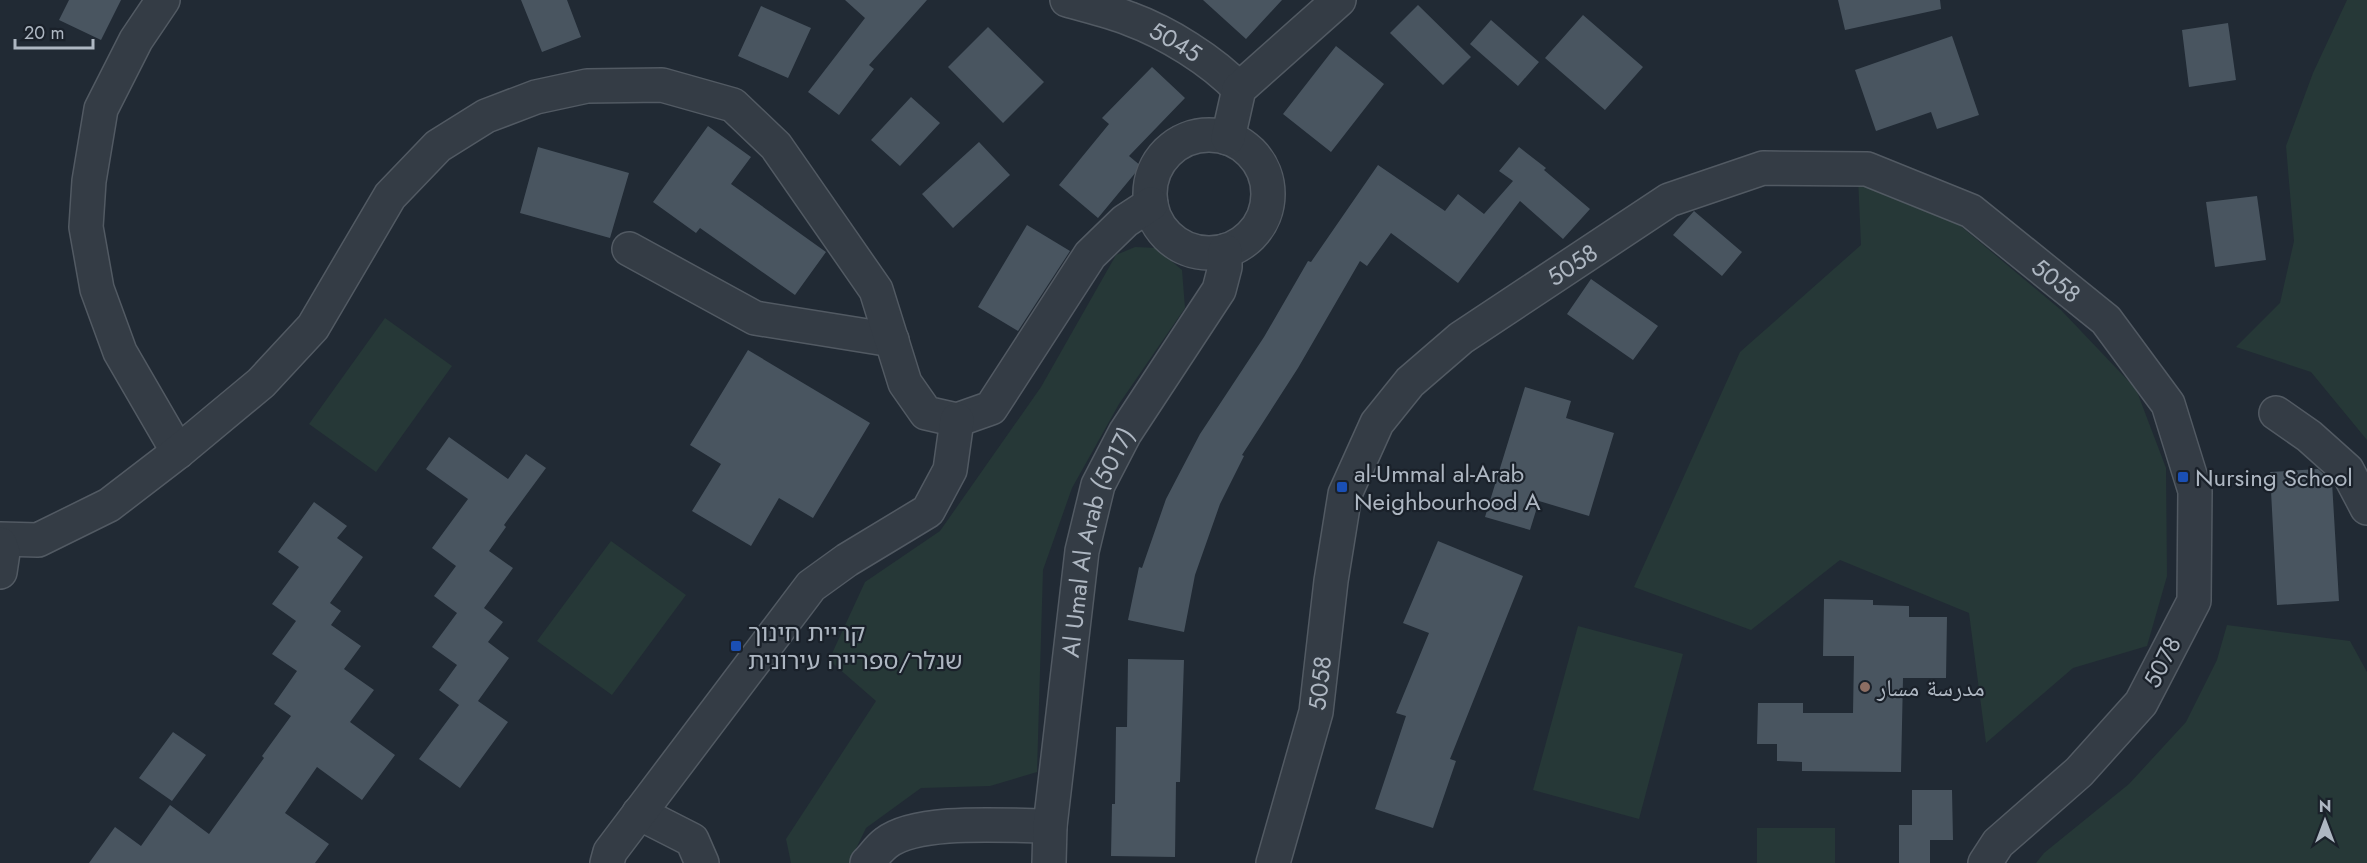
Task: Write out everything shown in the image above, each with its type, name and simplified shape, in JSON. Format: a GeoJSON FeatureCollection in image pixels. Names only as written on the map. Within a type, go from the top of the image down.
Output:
{"type":"FeatureCollection","features":[{"type":"Feature","properties":{"kind":"street"},"geometry":{"type":"LineString","coordinates":[[163,0],[136,40],[101,109],[89,181],[86,227],[97,289],[120,352],[178,452]]}},
{"type":"Feature","properties":{"kind":"street","name":"5045"},"geometry":{"type":"LineString","coordinates":[[1067,0],[1131,19],[1176,42],[1228,77],[1239,89]]}},
{"type":"Feature","properties":{"kind":"street"},"geometry":{"type":"LineString","coordinates":[[1228,138],[1239,89],[1339,0]]}},
{"type":"Feature","properties":{"kind":"street"},"geometry":{"type":"LineString","coordinates":[[0,539],[38,540],[109,505],[178,452],[261,382],[313,327],[390,196],[438,146],[486,116],[536,97],[587,86],[662,85],[734,105],[776,146],[876,290],[905,383],[926,413],[957,420],[991,408],[1090,255],[1125,221],[1151,204]]}},
{"type":"Feature","properties":{"kind":"street"},"geometry":{"type":"LineString","coordinates":[[1209,135],[1228,138],[1242,145],[1262,167],[1267,181],[1266,212],[1249,237],[1225,251],[1195,251],[1171,239],[1155,217],[1151,204],[1151,188],[1155,171],[1163,157],[1175,146],[1190,138],[1209,135]]}},
{"type":"Feature","properties":{"kind":"street","name":"5058"},"geometry":{"type":"LineString","coordinates":[[1273,863],[1316,712],[1331,581],[1345,494],[1377,423],[1410,382],[1461,338],[1669,200],[1763,168],[1867,169],[1971,211],[2106,320],[2168,404]]}},
{"type":"Feature","properties":{"kind":"street"},"geometry":{"type":"LineString","coordinates":[[629,249],[755,318],[892,340]]}},
{"type":"Feature","properties":{"kind":"street","name":"Al Umal Al Arab (5017)"},"geometry":{"type":"LineString","coordinates":[[1049,863],[1050,826],[1082,551],[1098,485],[1125,433],[1219,290],[1225,267],[1225,251]]}},
{"type":"Feature","properties":{"kind":"street","name":"5078"},"geometry":{"type":"LineString","coordinates":[[1985,863],[1998,843],[2079,772],[2141,703],[2194,601],[2195,491],[2168,404]]}},
{"type":"Feature","properties":{"kind":"street"},"geometry":{"type":"LineString","coordinates":[[2276,413],[2309,436],[2347,470],[2367,508]]}},
{"type":"Feature","properties":{"kind":"street"},"geometry":{"type":"LineString","coordinates":[[607,863],[610,852],[811,586],[847,560],[928,510],[950,470],[957,420]]}},
{"type":"Feature","properties":{"kind":"street"},"geometry":{"type":"LineString","coordinates":[[0,544],[3,552],[0,572]]}},
{"type":"Feature","properties":{"kind":"street"},"geometry":{"type":"LineString","coordinates":[[639,813],[692,840],[702,863]]}},
{"type":"Feature","properties":{"kind":"street"},"geometry":{"type":"LineString","coordinates":[[867,863],[887,842],[919,829],[986,825],[1050,826]]}},
{"type":"Feature","properties":{"kind":"shaded area"},"geometry":{"type":"Polygon","coordinates":[[[2347,0],[2367,0],[2367,440],[2311,372],[2236,347],[2280,303],[2294,241],[2286,146],[2313,73],[2347,0]]]}},
{"type":"Feature","properties":{"kind":"shaded area"},"geometry":{"type":"Polygon","coordinates":[[[1858,177],[1951,218],[2061,310],[2136,389],[2166,468],[2167,576],[2147,646],[2073,668],[1986,743],[1969,613],[1840,560],[1751,630],[1634,587],[1740,352],[1861,245],[1858,177]]]}},
{"type":"Feature","properties":{"kind":"shaded area"},"geometry":{"type":"Polygon","coordinates":[[[1135,247],[1156,248],[1182,270],[1185,308],[1119,404],[1072,488],[1043,570],[1037,772],[990,786],[921,788],[866,828],[849,863],[791,863],[786,839],[876,701],[829,660],[865,582],[940,531],[1041,387],[1116,255],[1135,247]]]}},
{"type":"Feature","properties":{"kind":"shaded area"},"geometry":{"type":"Polygon","coordinates":[[[385,318],[452,366],[376,472],[309,424],[385,318]]]}},
{"type":"Feature","properties":{"kind":"shaded area"},"geometry":{"type":"Polygon","coordinates":[[[611,541],[686,595],[612,695],[537,641],[611,541]]]}},
{"type":"Feature","properties":{"kind":"shaded area"},"geometry":{"type":"Polygon","coordinates":[[[2227,625],[2350,641],[2367,672],[2367,863],[2036,863],[2044,853],[2129,784],[2186,722],[2217,660],[2227,625]]]}},
{"type":"Feature","properties":{"kind":"shaded area"},"geometry":{"type":"Polygon","coordinates":[[[1578,626],[1683,654],[1639,819],[1533,790],[1578,626]]]}},
{"type":"Feature","properties":{"kind":"shaded area"},"geometry":{"type":"Polygon","coordinates":[[[1757,828],[1835,828],[1835,863],[1757,863],[1757,828]]]}},
{"type":"Feature","properties":{"kind":"building"},"geometry":{"type":"Polygon","coordinates":[[[69,0],[121,0],[101,40],[59,20],[69,0]]]}},
{"type":"Feature","properties":{"kind":"building"},"geometry":{"type":"Polygon","coordinates":[[[521,0],[567,0],[581,37],[542,52],[521,0]]]}},
{"type":"Feature","properties":{"kind":"building"},"geometry":{"type":"Polygon","coordinates":[[[845,0],[927,0],[869,65],[874,69],[839,115],[808,92],[865,18],[845,0]]]}},
{"type":"Feature","properties":{"kind":"building"},"geometry":{"type":"Polygon","coordinates":[[[1203,0],[1282,0],[1246,39],[1203,0]]]}},
{"type":"Feature","properties":{"kind":"building"},"geometry":{"type":"Polygon","coordinates":[[[1838,0],[1940,0],[1941,9],[1845,30],[1838,0]]]}},
{"type":"Feature","properties":{"kind":"building"},"geometry":{"type":"Polygon","coordinates":[[[1418,5],[1471,57],[1443,85],[1390,33],[1418,5]]]}},
{"type":"Feature","properties":{"kind":"building"},"geometry":{"type":"Polygon","coordinates":[[[761,6],[811,28],[788,78],[738,56],[761,6]]]}},
{"type":"Feature","properties":{"kind":"building"},"geometry":{"type":"Polygon","coordinates":[[[1583,15],[1643,67],[1605,110],[1545,58],[1583,15]]]}},
{"type":"Feature","properties":{"kind":"building"},"geometry":{"type":"Polygon","coordinates":[[[1491,20],[1539,62],[1518,86],[1470,44],[1491,20]]]}},
{"type":"Feature","properties":{"kind":"building"},"geometry":{"type":"Polygon","coordinates":[[[2228,23],[2236,80],[2189,87],[2182,30],[2228,23]]]}},
{"type":"Feature","properties":{"kind":"building"},"geometry":{"type":"Polygon","coordinates":[[[988,27],[1044,82],[1003,123],[948,67],[988,27]]]}},
{"type":"Feature","properties":{"kind":"building"},"geometry":{"type":"Polygon","coordinates":[[[1952,36],[1979,115],[1937,129],[1931,112],[1876,131],[1855,70],[1952,36]]]}},
{"type":"Feature","properties":{"kind":"building"},"geometry":{"type":"Polygon","coordinates":[[[1336,46],[1384,84],[1331,152],[1283,114],[1336,46]]]}},
{"type":"Feature","properties":{"kind":"building"},"geometry":{"type":"Polygon","coordinates":[[[1152,67],[1185,98],[1129,156],[1141,166],[1098,218],[1059,185],[1109,124],[1102,118],[1152,67]]]}},
{"type":"Feature","properties":{"kind":"building"},"geometry":{"type":"Polygon","coordinates":[[[911,97],[940,123],[900,166],[871,140],[911,97]]]}},
{"type":"Feature","properties":{"kind":"building"},"geometry":{"type":"Polygon","coordinates":[[[708,126],[751,157],[731,184],[826,252],[795,295],[700,228],[696,233],[653,202],[708,126]]]}},
{"type":"Feature","properties":{"kind":"building"},"geometry":{"type":"Polygon","coordinates":[[[979,142],[1010,175],[953,228],[922,194],[979,142]]]}},
{"type":"Feature","properties":{"kind":"building"},"geometry":{"type":"Polygon","coordinates":[[[538,147],[629,173],[610,238],[520,213],[538,147]]]}},
{"type":"Feature","properties":{"kind":"building"},"geometry":{"type":"Polygon","coordinates":[[[1519,147],[1546,168],[1544,170],[1590,209],[1563,239],[1520,201],[1458,283],[1391,233],[1367,266],[1360,261],[1298,368],[1242,455],[1244,456],[1220,504],[1195,575],[1184,632],[1128,620],[1139,567],[1142,568],[1166,499],[1200,434],[1264,337],[1308,261],[1311,262],[1378,165],[1445,211],[1458,194],[1484,214],[1513,181],[1499,171],[1519,147]]]}},
{"type":"Feature","properties":{"kind":"building"},"geometry":{"type":"Polygon","coordinates":[[[2257,196],[2266,260],[2215,267],[2206,202],[2257,196]]]}},
{"type":"Feature","properties":{"kind":"building"},"geometry":{"type":"Polygon","coordinates":[[[1694,211],[1742,252],[1722,276],[1673,235],[1694,211]]]}},
{"type":"Feature","properties":{"kind":"building"},"geometry":{"type":"Polygon","coordinates":[[[1027,225],[1070,251],[1018,331],[978,307],[1027,225]]]}},
{"type":"Feature","properties":{"kind":"building"},"geometry":{"type":"Polygon","coordinates":[[[1591,279],[1658,326],[1633,360],[1567,314],[1591,279]]]}},
{"type":"Feature","properties":{"kind":"building"},"geometry":{"type":"Polygon","coordinates":[[[748,350],[870,423],[813,518],[779,498],[751,546],[692,511],[721,464],[690,445],[748,350]]]}},
{"type":"Feature","properties":{"kind":"building"},"geometry":{"type":"Polygon","coordinates":[[[1525,387],[1571,401],[1566,418],[1614,433],[1589,516],[1539,501],[1530,530],[1485,517],[1525,387]]]}},
{"type":"Feature","properties":{"kind":"building"},"geometry":{"type":"Polygon","coordinates":[[[449,437],[508,479],[526,454],[546,468],[504,525],[506,527],[489,551],[513,568],[484,608],[503,622],[488,642],[509,658],[478,701],[508,722],[460,788],[419,759],[459,705],[439,690],[457,665],[432,647],[457,613],[434,596],[456,566],[432,548],[468,499],[426,469],[449,437]]]}},
{"type":"Feature","properties":{"kind":"building"},"geometry":{"type":"Polygon","coordinates":[[[2318,469],[2332,482],[2339,601],[2277,605],[2270,472],[2318,469]]]}},
{"type":"Feature","properties":{"kind":"building"},"geometry":{"type":"Polygon","coordinates":[[[314,502],[347,526],[337,538],[363,557],[330,603],[341,611],[331,625],[361,646],[344,669],[374,690],[350,722],[395,755],[362,800],[317,767],[285,813],[329,844],[315,863],[89,863],[115,827],[141,846],[170,805],[209,834],[291,716],[274,704],[297,671],[272,654],[296,621],[272,604],[299,567],[278,552],[314,502]]]}},
{"type":"Feature","properties":{"kind":"building"},"geometry":{"type":"Polygon","coordinates":[[[1438,541],[1523,576],[1450,759],[1456,761],[1433,828],[1375,809],[1406,716],[1396,713],[1429,633],[1403,623],[1438,541]]]}},
{"type":"Feature","properties":{"kind":"building"},"geometry":{"type":"Polygon","coordinates":[[[1824,599],[1873,600],[1873,605],[1909,606],[1909,617],[1947,617],[1946,678],[1903,678],[1901,772],[1802,771],[1802,762],[1777,761],[1777,744],[1757,744],[1758,703],[1803,703],[1803,713],[1853,713],[1854,656],[1823,656],[1824,599]]]}},
{"type":"Feature","properties":{"kind":"building"},"geometry":{"type":"Polygon","coordinates":[[[1128,659],[1184,660],[1180,782],[1176,782],[1175,857],[1111,856],[1112,804],[1115,804],[1116,727],[1127,727],[1128,659]]]}},
{"type":"Feature","properties":{"kind":"building"},"geometry":{"type":"Polygon","coordinates":[[[173,732],[206,755],[172,801],[139,778],[173,732]]]}},
{"type":"Feature","properties":{"kind":"building"},"geometry":{"type":"Polygon","coordinates":[[[1912,790],[1952,790],[1953,840],[1930,840],[1930,863],[1899,863],[1899,825],[1912,825],[1912,790]]]}},
{"type":"Feature","properties":{"kind":"place","name":"Nursing School"},"geometry":{"type":"Point","coordinates":[2183,477]}},
{"type":"Feature","properties":{"kind":"place","name":"al-Ummal al-Arab Neighbourhood A"},"geometry":{"type":"Point","coordinates":[1342,487]}},
{"type":"Feature","properties":{"kind":"place","name":"קריית חינוך שנלר/ספרייה עירונית"},"geometry":{"type":"Point","coordinates":[736,646]}},
{"type":"Feature","properties":{"kind":"place","name":"مدرسة مسار"},"geometry":{"type":"Point","coordinates":[1865,687]}}]}
